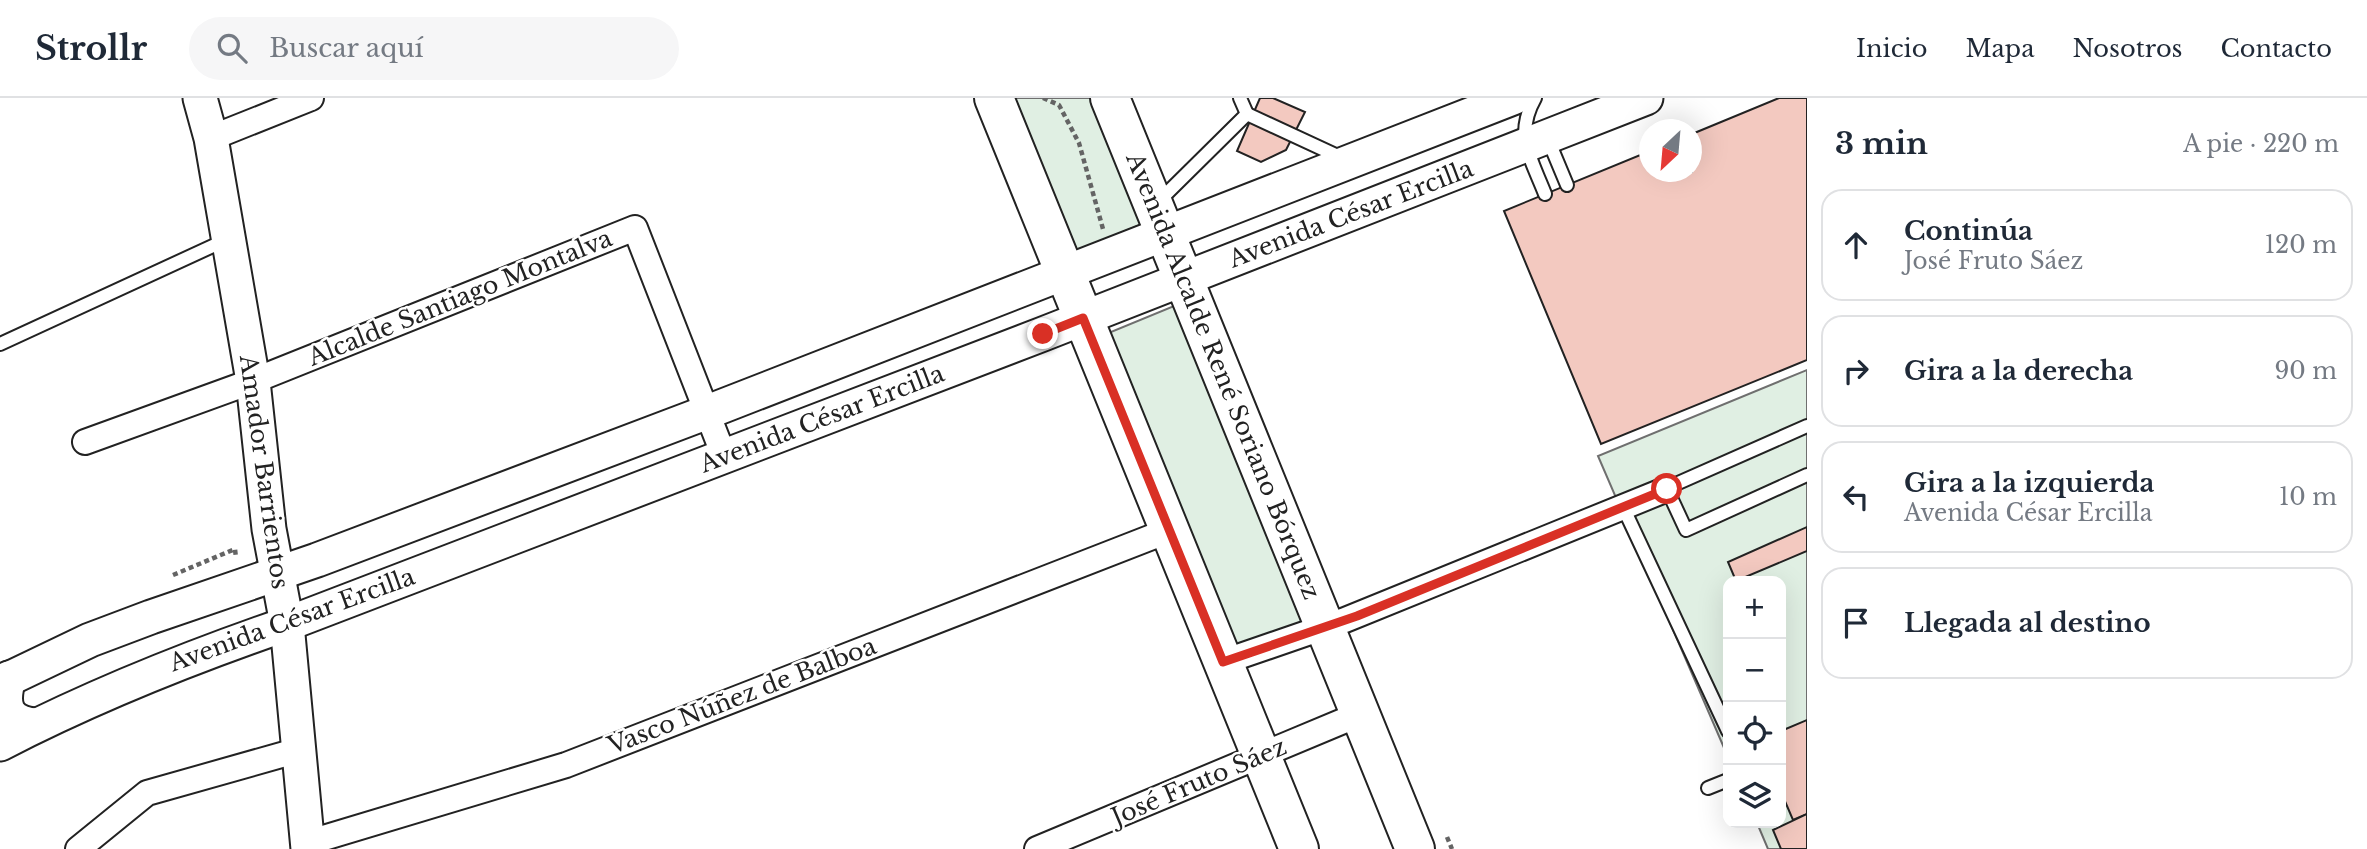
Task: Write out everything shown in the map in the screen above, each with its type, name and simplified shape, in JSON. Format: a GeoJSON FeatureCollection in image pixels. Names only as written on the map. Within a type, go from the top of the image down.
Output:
{"type":"FeatureCollection","features":[{"type":"Feature","properties":{"kind":"main road","name":"Amador Barrientos"},"geometry":{"type":"LineString","coordinates":[[200,98],[211,138],[253,381],[269,528],[287,624],[308,846]]}},
{"type":"Feature","properties":{"kind":"main road"},"geometry":{"type":"LineString","coordinates":[[994,98],[1299,849]]}},
{"type":"Feature","properties":{"kind":"main road","name":"Avenida Alcalde René Soriano Bórquez"},"geometry":{"type":"LineString","coordinates":[[1110,98],[1415,849]]}},
{"type":"Feature","properties":{"kind":"main road","name":"Avenida César Ercilla"},"geometry":{"type":"LineString","coordinates":[[5,681],[114,631],[276,575],[705,413],[1111,255],[1160,220],[1350,162],[1513,98]]}},
{"type":"Feature","properties":{"kind":"main road","name":"Avenida César Ercilla"},"geometry":{"type":"LineString","coordinates":[[0,744],[131,681],[287,624],[1083,318],[1646,98]]}},
{"type":"Feature","properties":{"kind":"main road"},"geometry":{"type":"LineString","coordinates":[[5,681],[5,706],[11,716],[23,724],[36,725]]}},
{"type":"Feature","properties":{"kind":"street"},"geometry":{"type":"LineString","coordinates":[[211,138],[311,98]]}},
{"type":"Feature","properties":{"kind":"street","name":"Alcalde Santiago Montalva"},"geometry":{"type":"LineString","coordinates":[[253,381],[635,228],[724,456]]}},
{"type":"Feature","properties":{"kind":"street"},"geometry":{"type":"LineString","coordinates":[[85,442],[253,381]]}},
{"type":"Feature","properties":{"kind":"street"},"geometry":{"type":"LineString","coordinates":[[1223,662],[1325,628],[1664,490]]}},
{"type":"Feature","properties":{"kind":"street","name":"Vasco Núñez de Balboa"},"geometry":{"type":"LineString","coordinates":[[308,846],[566,765],[1170,530]]}},
{"type":"Feature","properties":{"kind":"street","name":"José Fruto Sáez"},"geometry":{"type":"LineString","coordinates":[[1037,849],[1360,714]]}},
{"type":"Feature","properties":{"kind":"street"},"geometry":{"type":"LineString","coordinates":[[78,849],[147,793],[299,750]]}},
{"type":"Feature","properties":{"kind":"lane"},"geometry":{"type":"LineString","coordinates":[[1240,98],[1247,114],[1350,162]]}},
{"type":"Feature","properties":{"kind":"lane"},"geometry":{"type":"LineString","coordinates":[[1535,98],[1523,128],[1536,141],[1567,185]]}},
{"type":"Feature","properties":{"kind":"lane"},"geometry":{"type":"LineString","coordinates":[[1160,220],[1247,114]]}},
{"type":"Feature","properties":{"kind":"lane"},"geometry":{"type":"LineString","coordinates":[[1536,141],[1545,194]]}},
{"type":"Feature","properties":{"kind":"lane"},"geometry":{"type":"LineString","coordinates":[[0,344],[229,239]]}},
{"type":"Feature","properties":{"kind":"lane"},"geometry":{"type":"LineString","coordinates":[[1807,426],[1664,490],[1686,530],[1807,475]]}},
{"type":"Feature","properties":{"kind":"lane"},"geometry":{"type":"LineString","coordinates":[[1623,507],[1723,720]]}},
{"type":"Feature","properties":{"kind":"lane"},"geometry":{"type":"LineString","coordinates":[[1709,788],[1723,782]]}},
{"type":"Feature","properties":{"kind":"path"},"geometry":{"type":"LineString","coordinates":[[1043,98],[1059,105],[1079,143],[1111,255]]}},
{"type":"Feature","properties":{"kind":"path"},"geometry":{"type":"LineString","coordinates":[[1059,105],[1061,98]]}},
{"type":"Feature","properties":{"kind":"green space"},"geometry":{"type":"Polygon","coordinates":[[[1014,98],[1102,98],[1152,220],[1077,251],[1014,98]]]}},
{"type":"Feature","properties":{"kind":"green space"},"geometry":{"type":"Polygon","coordinates":[[[1174,306],[1305,622],[1237,650],[1106,334],[1174,306]]]}},
{"type":"Feature","properties":{"kind":"green space"},"geometry":{"type":"Polygon","coordinates":[[[1807,370],[1807,849],[1768,849],[1759,828],[1786,828],[1786,576],[1723,576],[1723,745],[1598,456],[1807,370]]]}},
{"type":"Feature","properties":{"kind":"building"},"geometry":{"type":"Polygon","coordinates":[[[1260,98],[1273,98],[1305,112],[1286,150],[1261,162],[1237,151],[1260,98]]]}},
{"type":"Feature","properties":{"kind":"building"},"geometry":{"type":"Polygon","coordinates":[[[1779,98],[1807,98],[1807,360],[1601,444],[1504,211],[1639,156],[1639,182],[1702,182],[1702,130],[1779,98]]]}},
{"type":"Feature","properties":{"kind":"building"},"geometry":{"type":"Polygon","coordinates":[[[1807,527],[1807,551],[1748,576],[1734,576],[1728,562],[1807,527]]]}},
{"type":"Feature","properties":{"kind":"building"},"geometry":{"type":"Polygon","coordinates":[[[1807,720],[1807,814],[1793,820],[1786,804],[1786,729],[1807,720]]]}},
{"type":"Feature","properties":{"kind":"building"},"geometry":{"type":"Polygon","coordinates":[[[1807,814],[1807,849],[1781,849],[1773,830],[1786,828],[1786,824],[1807,814]]]}},
{"type":"Feature","properties":{"kind":"route"},"geometry":{"type":"LineString","coordinates":[[1043,334],[1083,318],[1223,662],[1357,616],[1667,489]]}}]}
